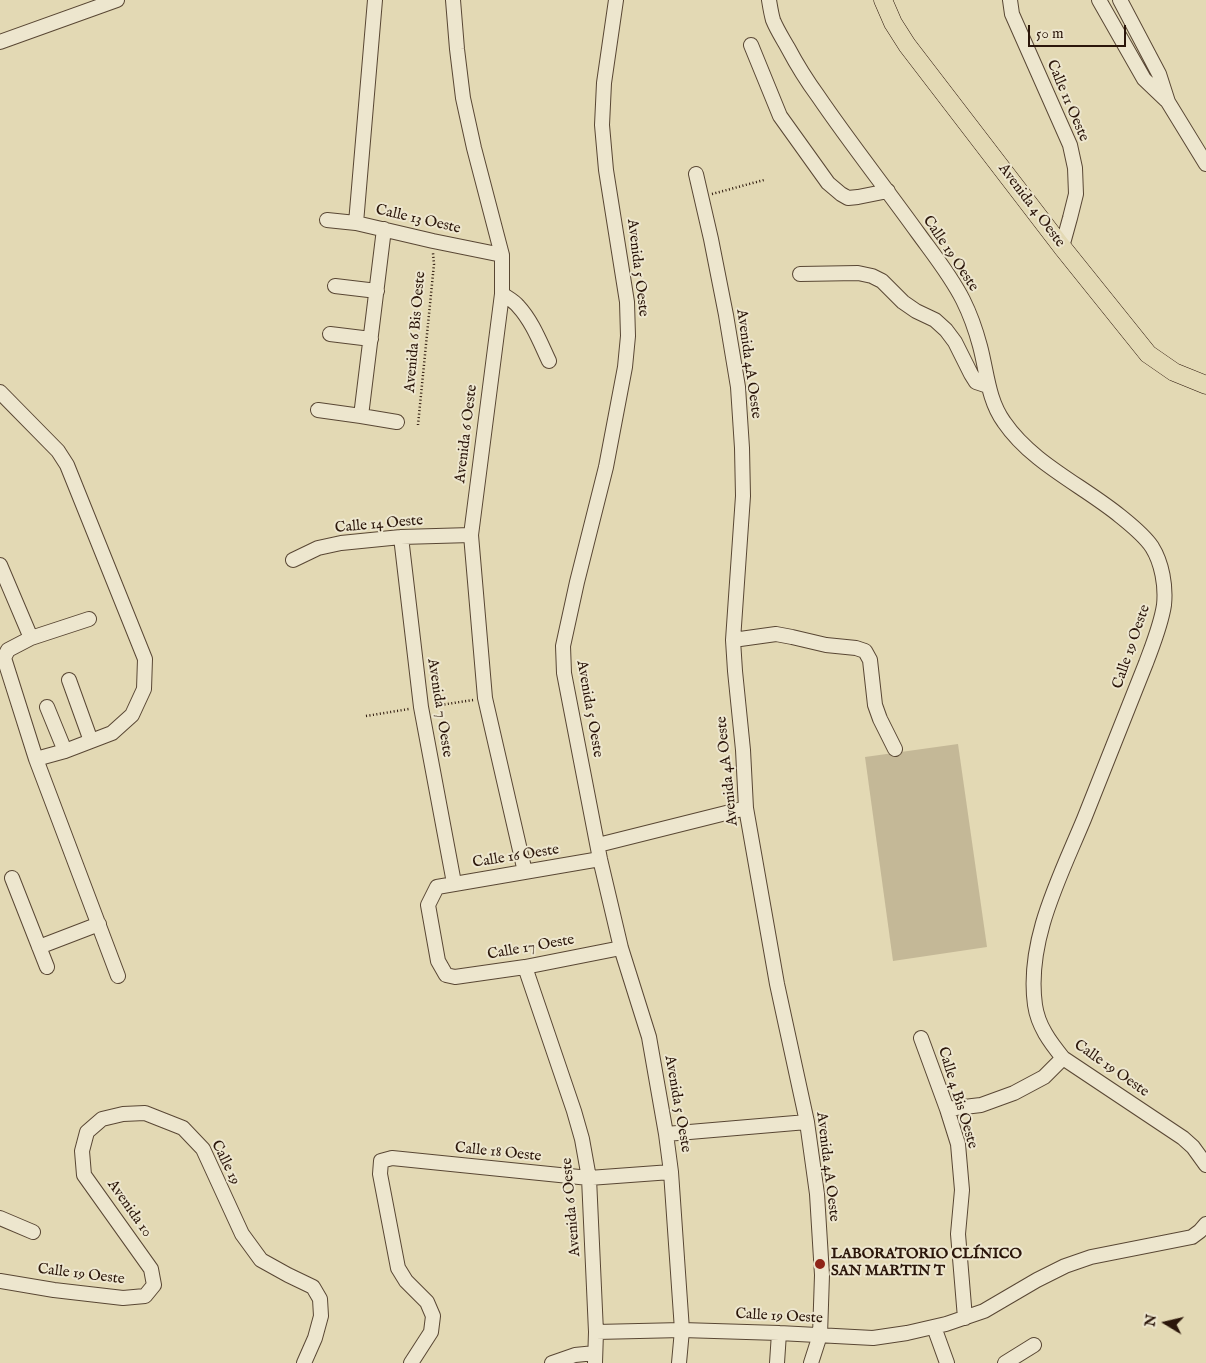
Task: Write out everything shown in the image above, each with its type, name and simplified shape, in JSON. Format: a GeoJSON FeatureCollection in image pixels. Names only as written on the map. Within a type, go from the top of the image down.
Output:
{"type":"FeatureCollection","features":[{"type":"Feature","properties":{"kind":"main road","name":"Avenida 4 Oeste"},"geometry":{"type":"LineString","coordinates":[[883,0],[893,23],[907,45],[1062,247],[1148,354],[1174,372],[1206,384]]}},
{"type":"Feature","properties":{"kind":"street"},"geometry":{"type":"LineString","coordinates":[[0,42],[117,0]]}},
{"type":"Feature","properties":{"kind":"street"},"geometry":{"type":"LineString","coordinates":[[356,223],[375,0]]}},
{"type":"Feature","properties":{"kind":"street","name":"Avenida 6 Oeste"},"geometry":{"type":"LineString","coordinates":[[453,0],[463,98],[502,254],[502,294],[470,535],[485,698],[525,872]]}},
{"type":"Feature","properties":{"kind":"street","name":"Avenida 5 Oeste"},"geometry":{"type":"LineString","coordinates":[[616,0],[604,83],[602,125],[606,170],[627,302],[628,336],[624,375],[606,467],[563,646],[565,680],[600,859],[621,948],[649,1037],[666,1134],[671,1172],[682,1330],[679,1363]]}},
{"type":"Feature","properties":{"kind":"street","name":"Calle 19 Oeste"},"geometry":{"type":"LineString","coordinates":[[769,0],[773,19],[803,75],[864,161],[888,191],[963,300],[980,345],[988,386],[1004,422],[1034,454],[1130,524],[1151,546],[1157,556],[1164,584],[1164,605],[1155,638],[1041,926],[1034,975],[1035,1005],[1048,1040],[1063,1058],[1183,1138],[1193,1147],[1206,1165]]}},
{"type":"Feature","properties":{"kind":"street","name":"Calle 11 Oeste"},"geometry":{"type":"LineString","coordinates":[[1010,0],[1012,14],[1070,145],[1075,168],[1076,194],[1062,247]]}},
{"type":"Feature","properties":{"kind":"street"},"geometry":{"type":"LineString","coordinates":[[1099,0],[1144,79],[1168,102]]}},
{"type":"Feature","properties":{"kind":"street"},"geometry":{"type":"LineString","coordinates":[[1120,0],[1159,74],[1168,102],[1206,164]]}},
{"type":"Feature","properties":{"kind":"street"},"geometry":{"type":"LineString","coordinates":[[750,45],[772,101],[780,116],[828,183],[840,194],[848,198],[888,191]]}},
{"type":"Feature","properties":{"kind":"street","name":"Avenida 4A Oeste"},"geometry":{"type":"LineString","coordinates":[[696,174],[711,239],[738,387],[743,496],[733,640],[746,808],[777,984],[807,1122],[817,1194],[822,1275],[820,1336],[811,1363]]}},
{"type":"Feature","properties":{"kind":"street","name":"Calle 13 Oeste"},"geometry":{"type":"LineString","coordinates":[[326,220],[356,223],[433,241],[502,254]]}},
{"type":"Feature","properties":{"kind":"street"},"geometry":{"type":"LineString","coordinates":[[361,416],[384,229]]}},
{"type":"Feature","properties":{"kind":"street"},"geometry":{"type":"LineString","coordinates":[[800,274],[858,273],[872,276],[882,281],[903,302],[935,320],[946,330],[955,342],[976,382],[988,386]]}},
{"type":"Feature","properties":{"kind":"street"},"geometry":{"type":"LineString","coordinates":[[335,286],[377,291]]}},
{"type":"Feature","properties":{"kind":"street"},"geometry":{"type":"LineString","coordinates":[[502,294],[517,304],[526,316],[534,328],[549,361]]}},
{"type":"Feature","properties":{"kind":"street"},"geometry":{"type":"LineString","coordinates":[[330,334],[371,339]]}},
{"type":"Feature","properties":{"kind":"street"},"geometry":{"type":"LineString","coordinates":[[0,392],[58,451],[67,465],[145,659],[144,690],[132,715],[112,733],[36,759]]}},
{"type":"Feature","properties":{"kind":"street"},"geometry":{"type":"LineString","coordinates":[[318,410],[397,422]]}},
{"type":"Feature","properties":{"kind":"street","name":"Calle 14 Oeste"},"geometry":{"type":"LineString","coordinates":[[293,560],[318,548],[341,543],[401,537],[470,535]]}},
{"type":"Feature","properties":{"kind":"street","name":"Avenida 7 Oeste"},"geometry":{"type":"LineString","coordinates":[[401,537],[421,708],[454,883]]}},
{"type":"Feature","properties":{"kind":"street"},"geometry":{"type":"LineString","coordinates":[[0,565],[31,638]]}},
{"type":"Feature","properties":{"kind":"street"},"geometry":{"type":"LineString","coordinates":[[89,619],[31,638],[8,650],[4,658],[36,759],[118,976]]}},
{"type":"Feature","properties":{"kind":"street"},"geometry":{"type":"LineString","coordinates":[[733,640],[776,634],[826,645],[856,648],[865,652],[870,660],[875,705],[895,749]]}},
{"type":"Feature","properties":{"kind":"street"},"geometry":{"type":"LineString","coordinates":[[69,680],[91,741]]}},
{"type":"Feature","properties":{"kind":"street"},"geometry":{"type":"LineString","coordinates":[[47,707],[65,750]]}},
{"type":"Feature","properties":{"kind":"street"},"geometry":{"type":"LineString","coordinates":[[598,845],[746,808]]}},
{"type":"Feature","properties":{"kind":"street","name":"Calle 16 Oeste"},"geometry":{"type":"LineString","coordinates":[[446,975],[438,961],[428,905],[437,887],[600,859]]}},
{"type":"Feature","properties":{"kind":"street"},"geometry":{"type":"LineString","coordinates":[[12,878],[47,967]]}},
{"type":"Feature","properties":{"kind":"street"},"geometry":{"type":"LineString","coordinates":[[39,946],[98,924]]}},
{"type":"Feature","properties":{"kind":"street","name":"Calle 17 Oeste"},"geometry":{"type":"LineString","coordinates":[[446,975],[455,977],[525,967],[621,948]]}},
{"type":"Feature","properties":{"kind":"street","name":"Avenida 6 Oeste"},"geometry":{"type":"LineString","coordinates":[[525,967],[574,1111],[582,1139],[589,1178],[596,1332],[595,1358]]}},
{"type":"Feature","properties":{"kind":"street","name":"Calle 4 Bis Oeste"},"geometry":{"type":"LineString","coordinates":[[921,1038],[958,1144],[962,1190],[958,1234],[965,1318]]}},
{"type":"Feature","properties":{"kind":"street"},"geometry":{"type":"LineString","coordinates":[[947,1110],[981,1104],[1014,1094],[1044,1076],[1063,1058]]}},
{"type":"Feature","properties":{"kind":"street","name":"Calle 19"},"geometry":{"type":"LineString","coordinates":[[82,1151],[87,1132],[102,1119],[122,1114],[145,1113],[183,1128],[203,1149],[242,1234],[261,1260],[314,1287],[320,1299],[321,1316],[315,1338],[304,1363]]}},
{"type":"Feature","properties":{"kind":"street"},"geometry":{"type":"LineString","coordinates":[[666,1134],[807,1122]]}},
{"type":"Feature","properties":{"kind":"street","name":"Avenida 10"},"geometry":{"type":"LineString","coordinates":[[82,1151],[84,1175],[151,1269],[154,1285]]}},
{"type":"Feature","properties":{"kind":"street","name":"Calle 18 Oeste"},"geometry":{"type":"LineString","coordinates":[[411,1363],[431,1332],[433,1316],[427,1302],[406,1280],[398,1268],[380,1174],[381,1161],[392,1158],[589,1178],[671,1172]]}},
{"type":"Feature","properties":{"kind":"street"},"geometry":{"type":"LineString","coordinates":[[0,1218],[33,1232]]}},
{"type":"Feature","properties":{"kind":"street","name":"Calle 19 Oeste"},"geometry":{"type":"LineString","coordinates":[[596,1332],[682,1330],[873,1338],[907,1333],[946,1324],[984,1311],[1065,1266],[1090,1257],[1192,1237],[1206,1224]]}},
{"type":"Feature","properties":{"kind":"street","name":"Calle 19 Oeste"},"geometry":{"type":"LineString","coordinates":[[0,1281],[54,1290],[123,1298],[145,1296],[154,1285]]}},
{"type":"Feature","properties":{"kind":"street"},"geometry":{"type":"LineString","coordinates":[[934,1327],[948,1363]]}},
{"type":"Feature","properties":{"kind":"street"},"geometry":{"type":"LineString","coordinates":[[777,1363],[779,1333]]}},
{"type":"Feature","properties":{"kind":"street"},"geometry":{"type":"LineString","coordinates":[[1004,1363],[1034,1345]]}},
{"type":"Feature","properties":{"kind":"street"},"geometry":{"type":"LineString","coordinates":[[552,1363],[575,1355],[595,1358]]}},
{"type":"Feature","properties":{"kind":"path"},"geometry":{"type":"LineString","coordinates":[[701,197],[764,180]]}},
{"type":"Feature","properties":{"kind":"path","name":"Avenida 6 Bis Oeste"},"geometry":{"type":"LineString","coordinates":[[418,426],[434,264],[433,241]]}},
{"type":"Feature","properties":{"kind":"shaded area"},"geometry":{"type":"Polygon","coordinates":[[[958,744],[987,947],[893,961],[865,757],[958,744]]]}},
{"type":"Feature","properties":{"kind":"place","name":"LABORATORIO CLÍNICO SAN MARTIN T"},"geometry":{"type":"Point","coordinates":[820,1264]}}]}
